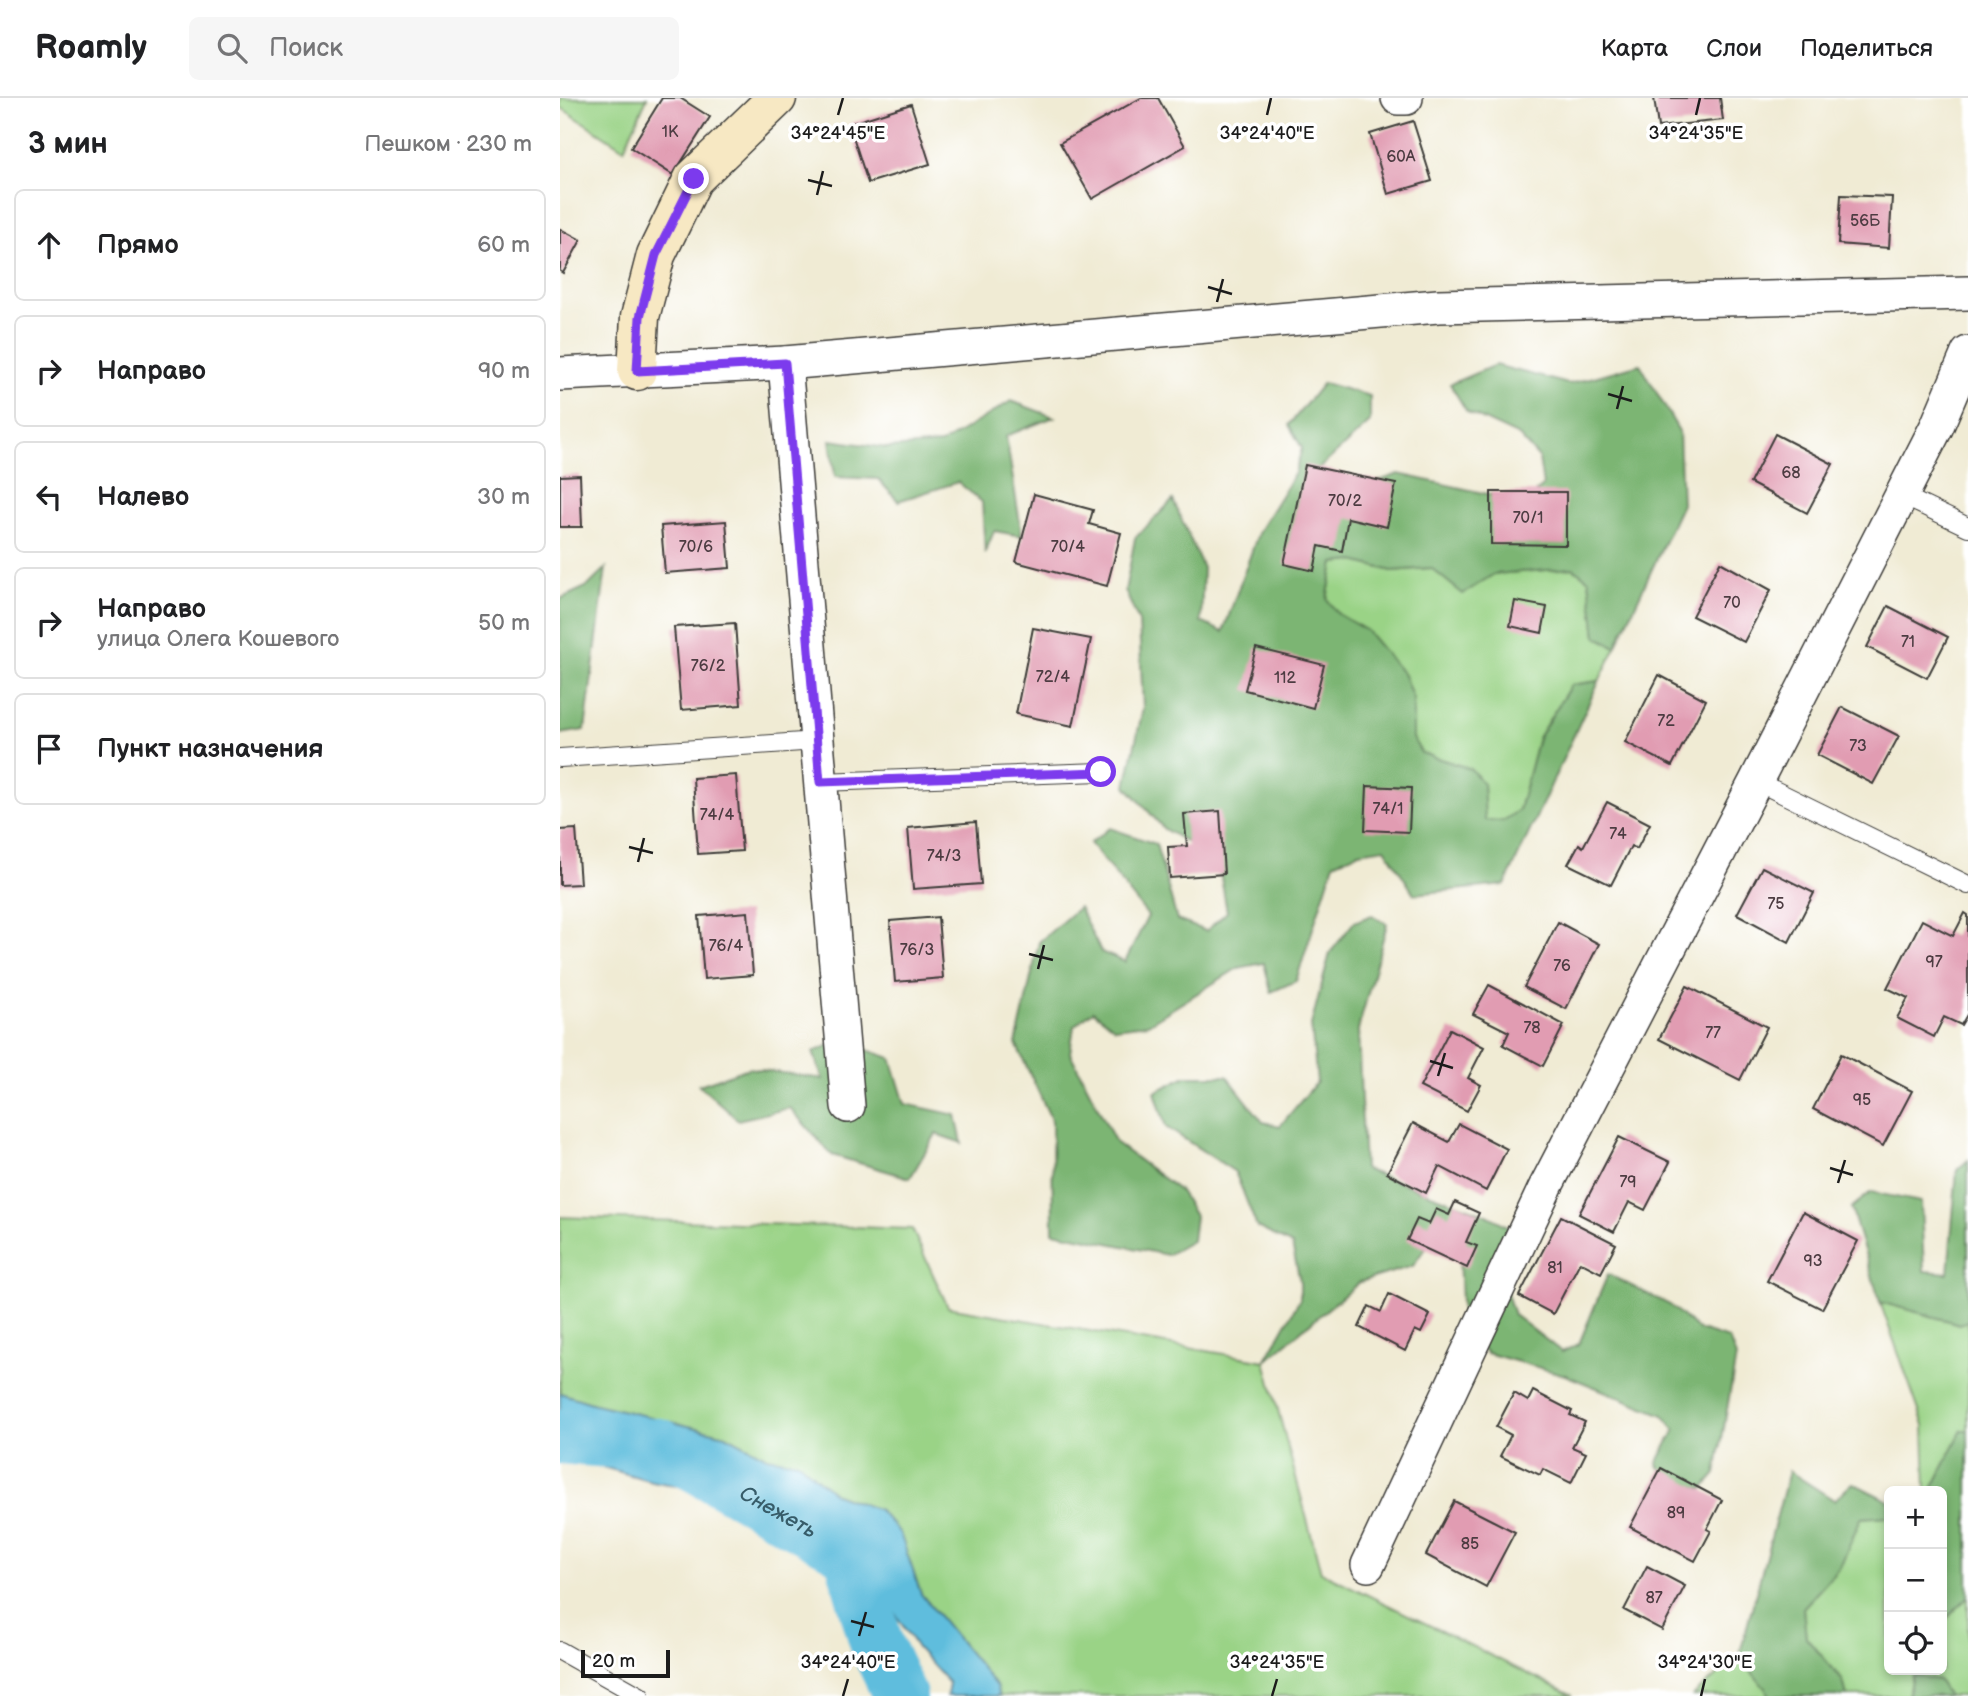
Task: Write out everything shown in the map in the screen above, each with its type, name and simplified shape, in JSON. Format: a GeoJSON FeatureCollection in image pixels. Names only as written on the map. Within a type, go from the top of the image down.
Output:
{"type":"FeatureCollection","features":[{"type":"Feature","properties":{"kind":"street"},"geometry":{"type":"LineString","coordinates":[[637,371],[640,317],[656,255],[694,179],[777,98]]}},
{"type":"Feature","properties":{"kind":"street"},"geometry":{"type":"LineString","coordinates":[[1398,98],[1406,98]]}},
{"type":"Feature","properties":{"kind":"street"},"geometry":{"type":"LineString","coordinates":[[560,374],[785,363],[1438,306],[1968,293]]}},
{"type":"Feature","properties":{"kind":"street"},"geometry":{"type":"LineString","coordinates":[[1368,1565],[1546,1186],[1937,426],[1968,353]]}},
{"type":"Feature","properties":{"kind":"street"},"geometry":{"type":"LineString","coordinates":[[785,363],[848,1106]]}},
{"type":"Feature","properties":{"kind":"lane"},"geometry":{"type":"LineString","coordinates":[[1901,495],[1968,527]]}},
{"type":"Feature","properties":{"kind":"lane"},"geometry":{"type":"LineString","coordinates":[[560,758],[817,741]]}},
{"type":"Feature","properties":{"kind":"lane"},"geometry":{"type":"LineString","coordinates":[[820,782],[1101,772]]}},
{"type":"Feature","properties":{"kind":"lane"},"geometry":{"type":"LineString","coordinates":[[1756,781],[1968,885]]}},
{"type":"Feature","properties":{"kind":"lane"},"geometry":{"type":"LineString","coordinates":[[560,1651],[640,1696]]}},
{"type":"Feature","properties":{"kind":"green space"},"geometry":{"type":"Polygon","coordinates":[[[560,98],[647,98],[624,149],[560,107],[560,98]]]}},
{"type":"Feature","properties":{"kind":"green space"},"geometry":{"type":"Polygon","coordinates":[[[1640,364],[1679,431],[1682,504],[1616,647],[1596,636],[1589,580],[1573,568],[1494,574],[1463,594],[1431,568],[1392,571],[1354,561],[1334,563],[1327,599],[1338,614],[1367,631],[1404,675],[1413,699],[1413,738],[1421,753],[1471,769],[1483,783],[1485,820],[1503,821],[1519,810],[1538,738],[1571,685],[1599,681],[1505,885],[1414,894],[1385,848],[1359,852],[1334,863],[1296,981],[1271,992],[1264,963],[1238,968],[1148,1024],[1115,1028],[1093,1011],[1074,1026],[1070,1053],[1116,1143],[1180,1191],[1195,1216],[1192,1241],[1167,1255],[1053,1232],[1052,1121],[1016,1044],[1039,942],[1079,907],[1101,952],[1125,962],[1148,916],[1090,843],[1110,828],[1156,844],[1177,920],[1206,931],[1227,912],[1218,860],[1164,829],[1126,786],[1143,708],[1139,622],[1125,591],[1135,538],[1173,500],[1203,568],[1201,622],[1223,632],[1259,531],[1295,473],[1302,448],[1289,425],[1323,383],[1370,396],[1370,422],[1311,476],[1346,492],[1399,474],[1523,502],[1543,486],[1539,458],[1519,436],[1467,412],[1450,384],[1495,365],[1569,384],[1640,364]]]}},
{"type":"Feature","properties":{"kind":"green space"},"geometry":{"type":"Polygon","coordinates":[[[1011,401],[1054,417],[1006,436],[1022,536],[994,531],[985,553],[982,502],[958,482],[898,501],[878,479],[835,477],[830,440],[888,448],[941,444],[1011,401]]]}},
{"type":"Feature","properties":{"kind":"green space"},"geometry":{"type":"Polygon","coordinates":[[[1354,561],[1392,571],[1431,568],[1463,593],[1494,574],[1573,568],[1589,580],[1596,636],[1616,647],[1599,681],[1571,685],[1538,738],[1519,810],[1503,821],[1485,820],[1471,769],[1421,753],[1413,738],[1413,699],[1367,631],[1338,614],[1327,599],[1334,563],[1354,561]]]}},
{"type":"Feature","properties":{"kind":"green space"},"geometry":{"type":"Polygon","coordinates":[[[606,568],[585,730],[560,734],[560,599],[588,586],[606,568]]]}},
{"type":"Feature","properties":{"kind":"green space"},"geometry":{"type":"Polygon","coordinates":[[[1372,915],[1387,924],[1358,1030],[1364,1169],[1487,1215],[1517,1231],[1503,1281],[1514,1315],[1562,1352],[1579,1344],[1608,1274],[1670,1305],[1697,1329],[1729,1339],[1736,1357],[1716,1474],[1703,1489],[1667,1480],[1657,1463],[1675,1430],[1663,1415],[1565,1375],[1487,1353],[1462,1327],[1459,1254],[1444,1220],[1413,1266],[1360,1282],[1265,1361],[1300,1299],[1300,1281],[1292,1245],[1257,1227],[1235,1172],[1166,1127],[1155,1092],[1186,1076],[1227,1076],[1263,1122],[1280,1126],[1317,1082],[1311,1025],[1330,953],[1354,922],[1372,915]]]}},
{"type":"Feature","properties":{"kind":"green space"},"geometry":{"type":"Polygon","coordinates":[[[840,1041],[891,1058],[905,1104],[956,1115],[962,1143],[936,1134],[910,1178],[832,1155],[790,1108],[738,1120],[699,1085],[749,1068],[823,1079],[813,1052],[840,1041]]]}},
{"type":"Feature","properties":{"kind":"green space"},"geometry":{"type":"Polygon","coordinates":[[[1968,1160],[1968,1321],[1960,1324],[1880,1302],[1851,1208],[1871,1192],[1921,1202],[1924,1271],[1948,1273],[1957,1170],[1968,1160]]]}},
{"type":"Feature","properties":{"kind":"green space"},"geometry":{"type":"Polygon","coordinates":[[[560,1217],[912,1229],[948,1307],[1265,1361],[1321,1572],[1573,1696],[999,1696],[996,1686],[921,1594],[900,1534],[879,1510],[835,1494],[798,1463],[767,1457],[726,1435],[560,1393],[560,1217]]]}},
{"type":"Feature","properties":{"kind":"green space"},"geometry":{"type":"Polygon","coordinates":[[[1880,1302],[1959,1324],[1968,1321],[1968,1430],[1962,1431],[1934,1486],[1926,1486],[1924,1425],[1880,1302]]]}},
{"type":"Feature","properties":{"kind":"green space"},"geometry":{"type":"Polygon","coordinates":[[[1962,1430],[1968,1430],[1968,1597],[1947,1618],[1947,1486],[1934,1486],[1962,1430]]]}},
{"type":"Feature","properties":{"kind":"green space"},"geometry":{"type":"Polygon","coordinates":[[[1789,1471],[1834,1500],[1853,1483],[1884,1498],[1884,1516],[1861,1518],[1840,1567],[1803,1608],[1806,1637],[1843,1681],[1847,1696],[1771,1696],[1739,1656],[1789,1471]]]}},
{"type":"Feature","properties":{"kind":"green space"},"geometry":{"type":"Polygon","coordinates":[[[1884,1515],[1884,1675],[1912,1675],[1908,1696],[1847,1696],[1843,1681],[1806,1637],[1803,1608],[1840,1567],[1861,1518],[1884,1515]]]}},
{"type":"Feature","properties":{"kind":"green space"},"geometry":{"type":"Polygon","coordinates":[[[1968,1597],[1968,1696],[1948,1696],[1938,1680],[1912,1675],[1947,1675],[1947,1618],[1968,1597]]]}},
{"type":"Feature","properties":{"kind":"green space"},"geometry":{"type":"Polygon","coordinates":[[[1739,1656],[1772,1696],[1693,1696],[1739,1656]]]}},
{"type":"Feature","properties":{"kind":"green space"},"geometry":{"type":"Polygon","coordinates":[[[1912,1675],[1938,1680],[1948,1696],[1908,1696],[1912,1675]]]}},
{"type":"Feature","properties":{"kind":"water"},"geometry":{"type":"Polygon","coordinates":[[[560,1393],[726,1435],[767,1457],[798,1462],[835,1494],[879,1510],[900,1533],[921,1594],[996,1686],[999,1696],[947,1696],[949,1683],[917,1648],[873,1579],[828,1540],[789,1513],[744,1498],[651,1481],[589,1463],[560,1460],[560,1393]]]}},
{"type":"Feature","properties":{"kind":"building"},"geometry":{"type":"Polygon","coordinates":[[[662,98],[680,98],[710,117],[673,175],[631,148],[662,98]]]}},
{"type":"Feature","properties":{"kind":"building"},"geometry":{"type":"Polygon","coordinates":[[[1141,98],[1158,98],[1185,146],[1092,199],[1060,143],[1141,98]]]}},
{"type":"Feature","properties":{"kind":"building"},"geometry":{"type":"Polygon","coordinates":[[[1654,98],[1720,98],[1723,120],[1658,127],[1654,98]]]}},
{"type":"Feature","properties":{"kind":"building"},"geometry":{"type":"Polygon","coordinates":[[[911,104],[930,164],[868,183],[849,124],[911,104]]]}},
{"type":"Feature","properties":{"kind":"building"},"geometry":{"type":"Polygon","coordinates":[[[1413,121],[1432,181],[1388,194],[1370,134],[1413,121]]]}},
{"type":"Feature","properties":{"kind":"building"},"geometry":{"type":"Polygon","coordinates":[[[1841,195],[1892,197],[1889,248],[1838,244],[1841,195]]]}},
{"type":"Feature","properties":{"kind":"building"},"geometry":{"type":"Polygon","coordinates":[[[560,229],[581,240],[563,273],[560,271],[560,229]]]}},
{"type":"Feature","properties":{"kind":"building"},"geometry":{"type":"Polygon","coordinates":[[[1775,434],[1833,464],[1807,513],[1750,483],[1775,434]]]}},
{"type":"Feature","properties":{"kind":"building"},"geometry":{"type":"Polygon","coordinates":[[[1305,465],[1396,484],[1387,527],[1348,518],[1342,551],[1319,546],[1314,571],[1284,564],[1305,465]]]}},
{"type":"Feature","properties":{"kind":"building"},"geometry":{"type":"Polygon","coordinates":[[[580,475],[582,527],[560,527],[560,476],[580,475]]]}},
{"type":"Feature","properties":{"kind":"building"},"geometry":{"type":"Polygon","coordinates":[[[1491,492],[1566,492],[1566,545],[1491,544],[1491,492]]]}},
{"type":"Feature","properties":{"kind":"building"},"geometry":{"type":"Polygon","coordinates":[[[1034,494],[1093,510],[1089,524],[1121,533],[1107,586],[1016,562],[1034,494]]]}},
{"type":"Feature","properties":{"kind":"building"},"geometry":{"type":"Polygon","coordinates":[[[726,521],[730,568],[665,573],[661,526],[726,521]]]}},
{"type":"Feature","properties":{"kind":"building"},"geometry":{"type":"Polygon","coordinates":[[[1720,562],[1771,590],[1744,642],[1692,616],[1720,562]]]}},
{"type":"Feature","properties":{"kind":"building"},"geometry":{"type":"Polygon","coordinates":[[[1515,601],[1547,607],[1542,633],[1510,626],[1515,601]]]}},
{"type":"Feature","properties":{"kind":"building"},"geometry":{"type":"Polygon","coordinates":[[[1888,606],[1948,637],[1927,678],[1867,647],[1888,606]]]}},
{"type":"Feature","properties":{"kind":"building"},"geometry":{"type":"Polygon","coordinates":[[[735,623],[741,705],[681,710],[674,627],[735,623]]]}},
{"type":"Feature","properties":{"kind":"building"},"geometry":{"type":"Polygon","coordinates":[[[1033,628],[1091,639],[1073,726],[1016,714],[1033,628]]]}},
{"type":"Feature","properties":{"kind":"building"},"geometry":{"type":"Polygon","coordinates":[[[1256,648],[1324,665],[1313,708],[1245,690],[1256,648]]]}},
{"type":"Feature","properties":{"kind":"building"},"geometry":{"type":"Polygon","coordinates":[[[1659,675],[1706,700],[1672,766],[1625,742],[1659,675]]]}},
{"type":"Feature","properties":{"kind":"building"},"geometry":{"type":"Polygon","coordinates":[[[1842,707],[1899,736],[1873,784],[1817,755],[1842,707]]]}},
{"type":"Feature","properties":{"kind":"building"},"geometry":{"type":"Polygon","coordinates":[[[736,775],[742,851],[698,854],[693,778],[736,775]]]}},
{"type":"Feature","properties":{"kind":"building"},"geometry":{"type":"Polygon","coordinates":[[[1367,786],[1411,788],[1409,832],[1365,830],[1367,786]]]}},
{"type":"Feature","properties":{"kind":"building"},"geometry":{"type":"Polygon","coordinates":[[[1607,802],[1650,824],[1637,849],[1631,846],[1611,885],[1568,864],[1579,844],[1583,847],[1607,802]]]}},
{"type":"Feature","properties":{"kind":"building"},"geometry":{"type":"Polygon","coordinates":[[[1220,811],[1224,874],[1170,878],[1168,847],[1187,846],[1184,814],[1220,811]]]}},
{"type":"Feature","properties":{"kind":"building"},"geometry":{"type":"Polygon","coordinates":[[[976,822],[981,884],[913,889],[908,828],[976,822]]]}},
{"type":"Feature","properties":{"kind":"building"},"geometry":{"type":"Polygon","coordinates":[[[576,829],[580,884],[560,885],[560,830],[576,829]]]}},
{"type":"Feature","properties":{"kind":"building"},"geometry":{"type":"Polygon","coordinates":[[[1762,867],[1814,893],[1789,942],[1737,914],[1762,867]]]}},
{"type":"Feature","properties":{"kind":"building"},"geometry":{"type":"Polygon","coordinates":[[[748,912],[753,975],[704,979],[699,916],[748,912]]]}},
{"type":"Feature","properties":{"kind":"building"},"geometry":{"type":"Polygon","coordinates":[[[1965,913],[1968,915],[1968,1013],[1961,1025],[1944,1017],[1934,1037],[1897,1018],[1908,998],[1887,988],[1922,920],[1953,936],[1965,913]]]}},
{"type":"Feature","properties":{"kind":"building"},"geometry":{"type":"Polygon","coordinates":[[[938,917],[943,978],[895,982],[890,921],[938,917]]]}},
{"type":"Feature","properties":{"kind":"building"},"geometry":{"type":"Polygon","coordinates":[[[1558,922],[1599,944],[1566,1009],[1524,987],[1558,922]]]}},
{"type":"Feature","properties":{"kind":"building"},"geometry":{"type":"Polygon","coordinates":[[[1489,985],[1564,1025],[1543,1066],[1503,1045],[1509,1032],[1473,1014],[1489,985]]]}},
{"type":"Feature","properties":{"kind":"building"},"geometry":{"type":"Polygon","coordinates":[[[1687,986],[1767,1027],[1740,1080],[1659,1039],[1687,986]]]}},
{"type":"Feature","properties":{"kind":"building"},"geometry":{"type":"Polygon","coordinates":[[[1450,1029],[1484,1047],[1468,1078],[1481,1085],[1467,1111],[1420,1087],[1450,1029]]]}},
{"type":"Feature","properties":{"kind":"building"},"geometry":{"type":"Polygon","coordinates":[[[1841,1054],[1912,1091],[1883,1146],[1813,1109],[1841,1054]]]}},
{"type":"Feature","properties":{"kind":"building"},"geometry":{"type":"Polygon","coordinates":[[[1413,1123],[1449,1142],[1459,1124],[1507,1149],[1486,1191],[1439,1166],[1426,1193],[1387,1173],[1413,1123]]]}},
{"type":"Feature","properties":{"kind":"building"},"geometry":{"type":"Polygon","coordinates":[[[1619,1137],[1670,1162],[1645,1210],[1629,1202],[1614,1232],[1579,1214],[1619,1137]]]}},
{"type":"Feature","properties":{"kind":"building"},"geometry":{"type":"Polygon","coordinates":[[[1455,1202],[1479,1213],[1466,1242],[1477,1246],[1467,1268],[1407,1240],[1417,1219],[1429,1224],[1436,1209],[1449,1215],[1455,1202]]]}},
{"type":"Feature","properties":{"kind":"building"},"geometry":{"type":"Polygon","coordinates":[[[1803,1212],[1858,1241],[1822,1309],[1767,1281],[1803,1212]]]}},
{"type":"Feature","properties":{"kind":"building"},"geometry":{"type":"Polygon","coordinates":[[[1561,1216],[1616,1244],[1601,1273],[1580,1262],[1553,1314],[1519,1296],[1561,1216]]]}},
{"type":"Feature","properties":{"kind":"building"},"geometry":{"type":"Polygon","coordinates":[[[1389,1294],[1430,1315],[1421,1333],[1415,1330],[1405,1351],[1359,1327],[1369,1306],[1381,1312],[1389,1294]]]}},
{"type":"Feature","properties":{"kind":"building"},"geometry":{"type":"Polygon","coordinates":[[[1533,1391],[1572,1411],[1570,1415],[1585,1422],[1572,1447],[1586,1453],[1571,1483],[1543,1469],[1540,1475],[1500,1456],[1511,1435],[1496,1427],[1514,1393],[1528,1401],[1533,1391]]]}},
{"type":"Feature","properties":{"kind":"building"},"geometry":{"type":"Polygon","coordinates":[[[1661,1468],[1722,1500],[1707,1529],[1711,1531],[1695,1561],[1630,1527],[1661,1468]]]}},
{"type":"Feature","properties":{"kind":"building"},"geometry":{"type":"Polygon","coordinates":[[[1454,1501],[1515,1532],[1486,1587],[1426,1555],[1454,1501]]]}},
{"type":"Feature","properties":{"kind":"building"},"geometry":{"type":"Polygon","coordinates":[[[1647,1566],[1685,1586],[1662,1630],[1624,1610],[1647,1566]]]}},
{"type":"Feature","properties":{"kind":"waterway","name":"Снежеть"},"geometry":{"type":"LineString","coordinates":[[560,1437],[659,1445],[850,1552],[878,1649],[900,1696]]}},
{"type":"Feature","properties":{"kind":"route"},"geometry":{"type":"LineString","coordinates":[[694,179],[656,255],[640,317],[637,371],[785,363],[820,782],[1101,772]]}}]}
